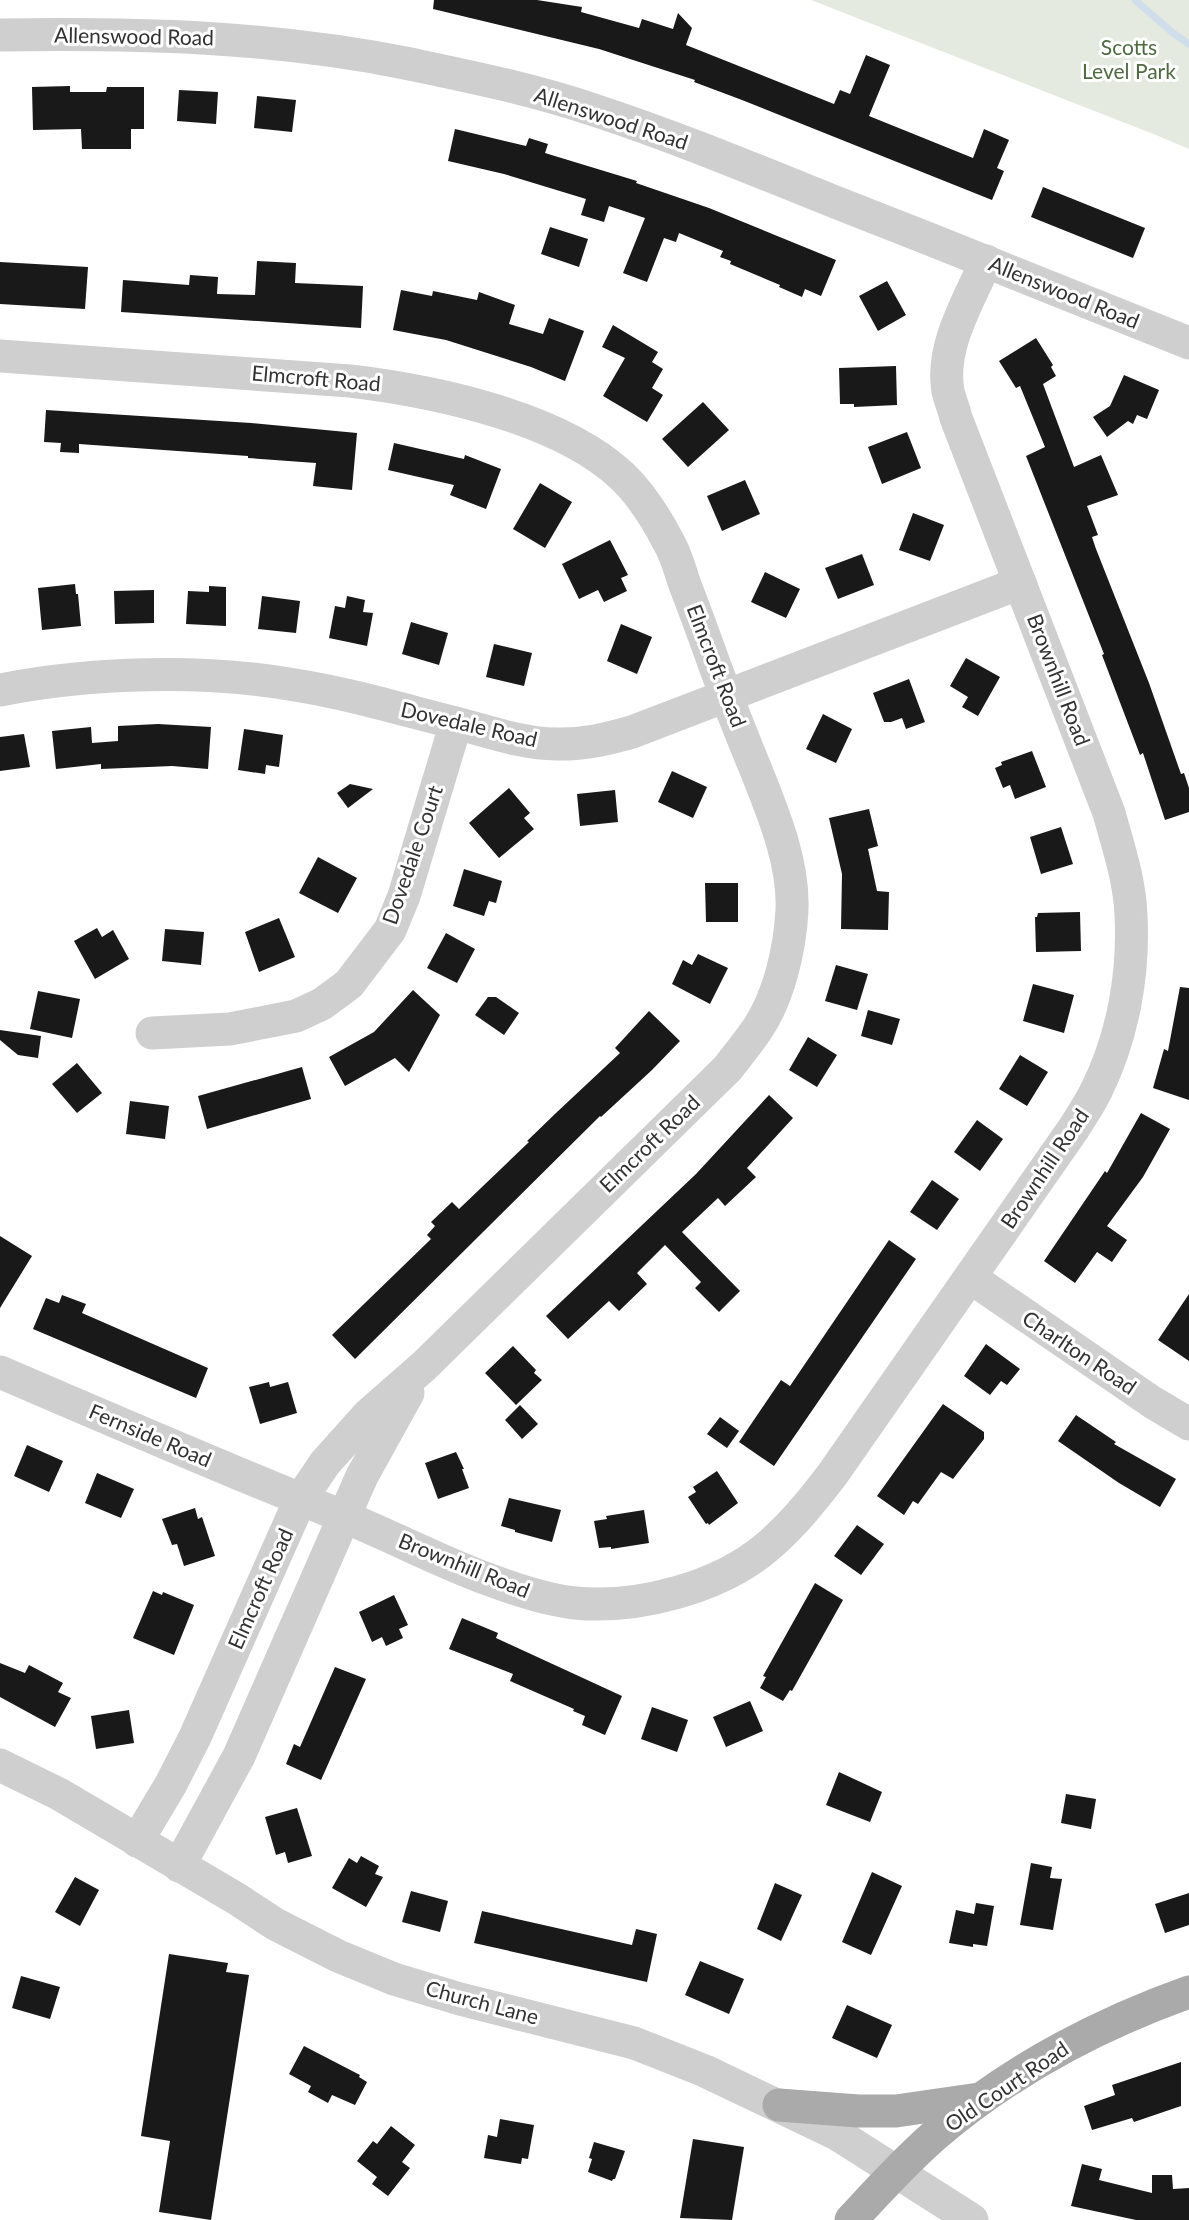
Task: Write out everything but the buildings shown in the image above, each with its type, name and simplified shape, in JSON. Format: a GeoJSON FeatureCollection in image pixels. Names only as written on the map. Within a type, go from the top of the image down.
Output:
{"type":"FeatureCollection","features":[{"type":"Feature","properties":{"kind":"main road","name":"Old Court Road"},"geometry":{"type":"LineString","coordinates":[[851,2220],[897,2171],[935,2136],[981,2099],[1033,2064],[1089,2033],[1189,1992]]}},
{"type":"Feature","properties":{"kind":"main road"},"geometry":{"type":"LineString","coordinates":[[779,2105],[858,2111],[896,2111],[981,2099]]}},
{"type":"Feature","properties":{"kind":"street","name":"Allenswood Road"},"geometry":{"type":"LineString","coordinates":[[0,35],[122,34],[209,37],[307,47],[408,63],[499,84],[595,110],[638,126],[986,261],[1189,344]]}},
{"type":"Feature","properties":{"kind":"street","name":"Brownhill Road"},"geometry":{"type":"LineString","coordinates":[[300,1500],[490,1580],[532,1594],[574,1603],[617,1604],[663,1596],[704,1583],[741,1566],[766,1548],[800,1516],[832,1475],[971,1278],[1074,1128],[1097,1090],[1113,1051],[1124,1005],[1130,965],[1131,915],[1124,866],[1109,813],[956,418],[948,390],[947,364],[953,338],[986,261]]}},
{"type":"Feature","properties":{"kind":"street","name":"Elmcroft Road"},"geometry":{"type":"LineString","coordinates":[[0,356],[397,386],[454,399],[526,421],[563,436],[593,453],[622,476],[646,505],[670,543],[726,696],[777,824],[787,860],[792,907],[789,945],[772,998],[758,1029],[728,1068],[424,1366],[368,1415],[325,1463],[300,1500],[195,1737],[171,1784],[137,1841]]}},
{"type":"Feature","properties":{"kind":"street","name":"Dovedale Road"},"geometry":{"type":"LineString","coordinates":[[0,690],[74,680],[141,675],[216,677],[293,684],[364,699],[516,739],[556,744],[596,742],[632,732],[1020,583]]}},
{"type":"Feature","properties":{"kind":"street","name":"Dovedale Court"},"geometry":{"type":"LineString","coordinates":[[152,1033],[230,1029],[297,1016],[322,1004],[349,984],[390,930],[404,896],[456,723]]}},
{"type":"Feature","properties":{"kind":"street","name":"Charlton Road"},"geometry":{"type":"LineString","coordinates":[[971,1278],[1152,1402],[1189,1424]]}},
{"type":"Feature","properties":{"kind":"street","name":"Elmcroft Road"},"geometry":{"type":"LineString","coordinates":[[179,1866],[240,1756],[362,1476],[424,1366]]}},
{"type":"Feature","properties":{"kind":"street","name":"Fernside Road"},"geometry":{"type":"LineString","coordinates":[[0,1372],[300,1500]]}},
{"type":"Feature","properties":{"kind":"street","name":"Church Lane"},"geometry":{"type":"LineString","coordinates":[[0,1765],[59,1794],[237,1899],[275,1924],[338,1956],[394,1979],[460,1999],[634,2043],[705,2070],[837,2134],[972,2220]]}},
{"type":"Feature","properties":{"kind":"green space","name":"Scotts Level Park"},"geometry":{"type":"Polygon","coordinates":[[[811,0],[1189,0],[1189,149],[1156,135],[811,0]]]}},
{"type":"Feature","properties":{"kind":"waterway"},"geometry":{"type":"LineString","coordinates":[[1135,0],[1189,44]]}}]}
